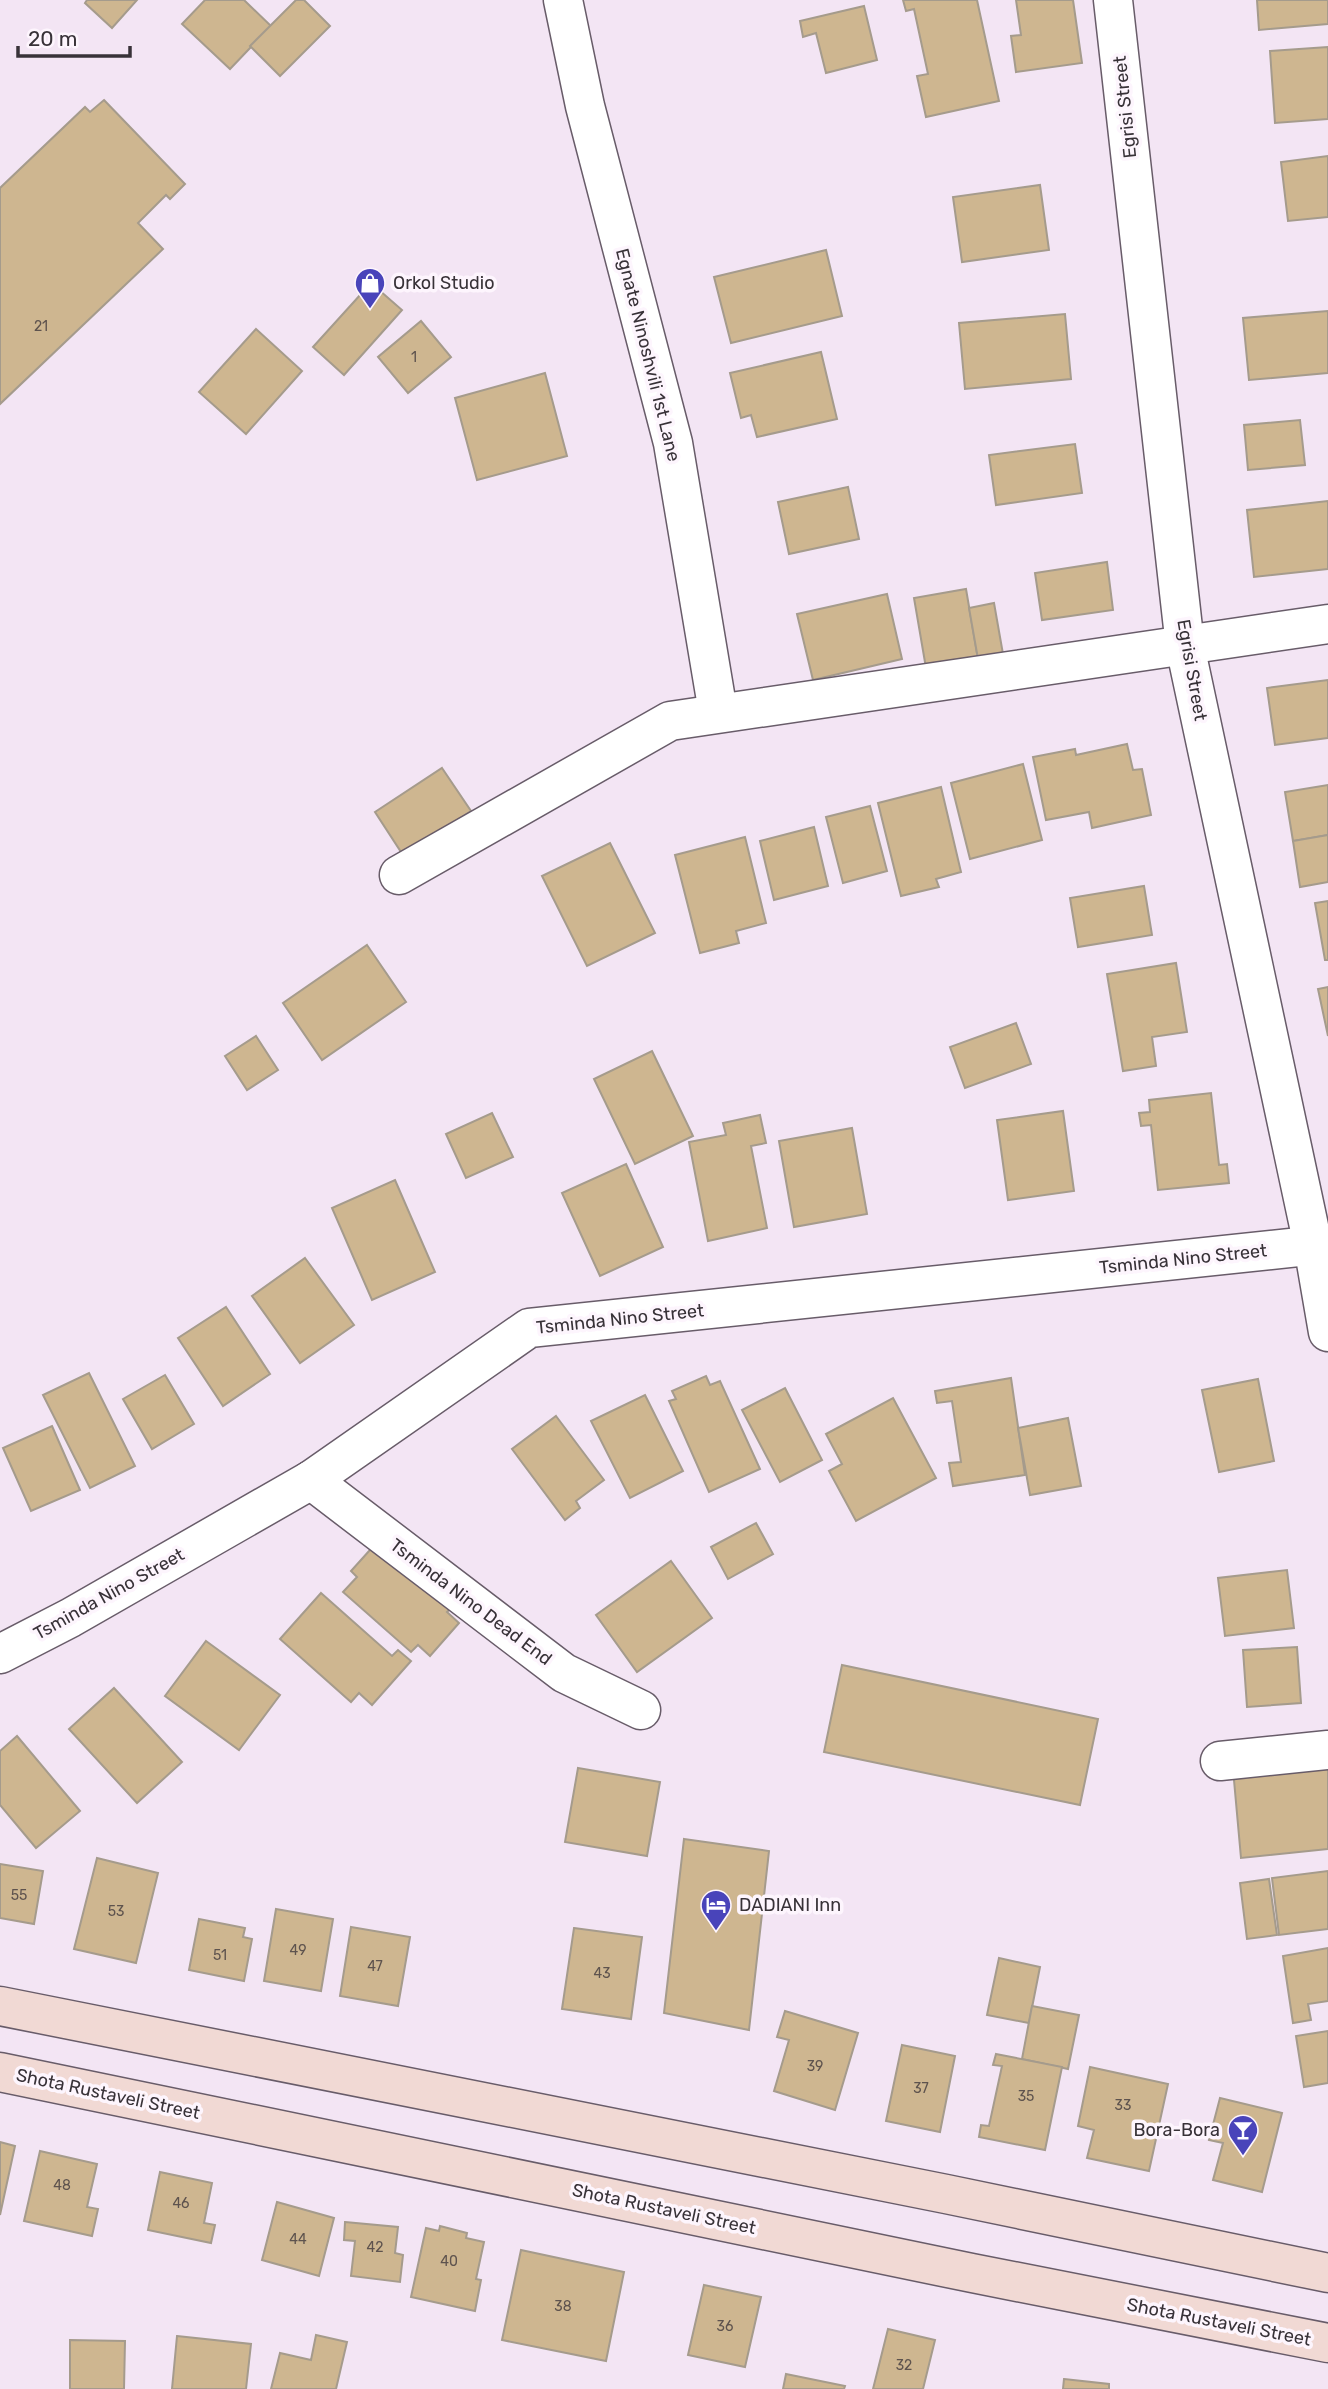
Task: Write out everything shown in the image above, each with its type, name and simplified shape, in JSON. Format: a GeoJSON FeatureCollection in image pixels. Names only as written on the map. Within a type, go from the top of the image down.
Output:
{"type":"FeatureCollection","features":[{"type":"Feature","properties":{"kind":"street","name":"Egnate Ninoshvili 1st Lane"},"geometry":{"type":"LineString","coordinates":[[563,0],[584,106],[673,443],[718,712]]}},
{"type":"Feature","properties":{"kind":"street","name":"Egrisi Street"},"geometry":{"type":"LineString","coordinates":[[1113,0],[1185,646],[1320,1245],[1328,1332]]}},
{"type":"Feature","properties":{"kind":"street"},"geometry":{"type":"LineString","coordinates":[[399,875],[670,721],[1328,624]]}},
{"type":"Feature","properties":{"kind":"street","name":"Tsminda Nino Street"},"geometry":{"type":"LineString","coordinates":[[0,1654],[70,1618],[311,1480],[529,1328],[1320,1245]]}},
{"type":"Feature","properties":{"kind":"street","name":"Tsminda Nino Dead End"},"geometry":{"type":"LineString","coordinates":[[311,1480],[564,1673],[641,1710]]}},
{"type":"Feature","properties":{"kind":"street"},"geometry":{"type":"LineString","coordinates":[[1220,1761],[1328,1750]]}},
{"type":"Feature","properties":{"kind":"street"},"geometry":{"type":"LineString","coordinates":[[0,2006],[946,2194],[1328,2273]]}},
{"type":"Feature","properties":{"kind":"street","name":"Shota Rustaveli Street"},"geometry":{"type":"LineString","coordinates":[[0,2071],[972,2273],[1328,2343]]}},
{"type":"Feature","properties":{"kind":"building"},"geometry":{"type":"Polygon","coordinates":[[[87,0],[137,0],[112,28],[85,3],[87,0]]]}},
{"type":"Feature","properties":{"kind":"building"},"geometry":{"type":"Polygon","coordinates":[[[205,0],[244,0],[271,26],[230,69],[182,24],[205,0]]]}},
{"type":"Feature","properties":{"kind":"building"},"geometry":{"type":"Polygon","coordinates":[[[296,0],[304,0],[330,26],[280,76],[250,46],[296,0]]]}},
{"type":"Feature","properties":{"kind":"building"},"geometry":{"type":"Polygon","coordinates":[[[903,0],[977,0],[999,101],[926,117],[917,76],[928,74],[914,9],[906,11],[903,0]]]}},
{"type":"Feature","properties":{"kind":"building"},"geometry":{"type":"Polygon","coordinates":[[[1016,0],[1073,0],[1082,63],[1016,72],[1011,36],[1021,35],[1016,0]]]}},
{"type":"Feature","properties":{"kind":"building"},"geometry":{"type":"Polygon","coordinates":[[[1257,0],[1328,0],[1328,24],[1259,30],[1257,0]]]}},
{"type":"Feature","properties":{"kind":"building"},"geometry":{"type":"Polygon","coordinates":[[[864,6],[877,60],[826,73],[816,33],[803,37],[800,21],[864,6]]]}},
{"type":"Feature","properties":{"kind":"building"},"geometry":{"type":"Polygon","coordinates":[[[1328,47],[1328,119],[1275,123],[1270,51],[1328,47]]]}},
{"type":"Feature","properties":{"kind":"building"},"geometry":{"type":"Polygon","coordinates":[[[104,100],[185,184],[170,199],[166,195],[138,223],[163,249],[0,404],[0,188],[85,107],[90,112],[104,100]]]}},
{"type":"Feature","properties":{"kind":"building"},"geometry":{"type":"Polygon","coordinates":[[[1328,156],[1328,217],[1288,221],[1281,162],[1328,156]]]}},
{"type":"Feature","properties":{"kind":"building"},"geometry":{"type":"Polygon","coordinates":[[[1040,185],[1049,250],[962,262],[953,197],[1040,185]]]}},
{"type":"Feature","properties":{"kind":"building"},"geometry":{"type":"Polygon","coordinates":[[[826,250],[842,316],[731,343],[714,277],[826,250]]]}},
{"type":"Feature","properties":{"kind":"building"},"geometry":{"type":"Polygon","coordinates":[[[371,283],[402,310],[344,375],[313,347],[371,283]]]}},
{"type":"Feature","properties":{"kind":"building"},"geometry":{"type":"Polygon","coordinates":[[[1328,311],[1328,373],[1249,380],[1243,318],[1328,311]]]}},
{"type":"Feature","properties":{"kind":"building"},"geometry":{"type":"Polygon","coordinates":[[[1065,314],[1071,379],[965,389],[959,323],[1065,314]]]}},
{"type":"Feature","properties":{"kind":"building"},"geometry":{"type":"Polygon","coordinates":[[[421,321],[451,357],[408,393],[378,357],[421,321]]]}},
{"type":"Feature","properties":{"kind":"building"},"geometry":{"type":"Polygon","coordinates":[[[256,329],[302,371],[246,434],[199,392],[256,329]]]}},
{"type":"Feature","properties":{"kind":"building"},"geometry":{"type":"Polygon","coordinates":[[[821,352],[837,419],[757,437],[751,415],[741,418],[730,373],[821,352]]]}},
{"type":"Feature","properties":{"kind":"building"},"geometry":{"type":"Polygon","coordinates":[[[545,373],[567,456],[477,480],[455,398],[545,373]]]}},
{"type":"Feature","properties":{"kind":"building"},"geometry":{"type":"Polygon","coordinates":[[[1300,420],[1305,465],[1248,470],[1244,425],[1300,420]]]}},
{"type":"Feature","properties":{"kind":"building"},"geometry":{"type":"Polygon","coordinates":[[[1075,444],[1082,493],[996,505],[989,455],[1075,444]]]}},
{"type":"Feature","properties":{"kind":"building"},"geometry":{"type":"Polygon","coordinates":[[[848,487],[859,539],[789,554],[778,502],[848,487]]]}},
{"type":"Feature","properties":{"kind":"building"},"geometry":{"type":"Polygon","coordinates":[[[1328,501],[1328,569],[1254,577],[1247,510],[1328,501]]]}},
{"type":"Feature","properties":{"kind":"building"},"geometry":{"type":"Polygon","coordinates":[[[1107,562],[1113,610],[1042,620],[1035,573],[1107,562]]]}},
{"type":"Feature","properties":{"kind":"building"},"geometry":{"type":"Polygon","coordinates":[[[966,589],[978,659],[926,668],[914,598],[966,589]]]}},
{"type":"Feature","properties":{"kind":"building"},"geometry":{"type":"Polygon","coordinates":[[[887,594],[902,659],[813,680],[797,614],[887,594]]]}},
{"type":"Feature","properties":{"kind":"building"},"geometry":{"type":"Polygon","coordinates":[[[994,603],[1003,654],[978,659],[969,608],[994,603]]]}},
{"type":"Feature","properties":{"kind":"building"},"geometry":{"type":"Polygon","coordinates":[[[1328,680],[1328,738],[1275,745],[1267,688],[1328,680]]]}},
{"type":"Feature","properties":{"kind":"building"},"geometry":{"type":"Polygon","coordinates":[[[1127,744],[1133,770],[1142,769],[1151,815],[1092,828],[1089,812],[1046,820],[1033,757],[1075,749],[1076,755],[1127,744]]]}},
{"type":"Feature","properties":{"kind":"building"},"geometry":{"type":"Polygon","coordinates":[[[1023,764],[1042,840],[970,859],[951,783],[1023,764]]]}},
{"type":"Feature","properties":{"kind":"building"},"geometry":{"type":"Polygon","coordinates":[[[442,768],[471,811],[403,855],[375,812],[442,768]]]}},
{"type":"Feature","properties":{"kind":"building"},"geometry":{"type":"Polygon","coordinates":[[[1328,785],[1328,835],[1293,841],[1285,792],[1328,785]]]}},
{"type":"Feature","properties":{"kind":"building"},"geometry":{"type":"Polygon","coordinates":[[[941,787],[961,872],[936,879],[939,887],[901,896],[878,803],[941,787]]]}},
{"type":"Feature","properties":{"kind":"building"},"geometry":{"type":"Polygon","coordinates":[[[870,806],[887,871],[843,883],[826,817],[870,806]]]}},
{"type":"Feature","properties":{"kind":"building"},"geometry":{"type":"Polygon","coordinates":[[[814,827],[828,886],[774,900],[760,841],[814,827]]]}},
{"type":"Feature","properties":{"kind":"building"},"geometry":{"type":"Polygon","coordinates":[[[1328,835],[1328,882],[1300,887],[1293,841],[1328,835]]]}},
{"type":"Feature","properties":{"kind":"building"},"geometry":{"type":"Polygon","coordinates":[[[745,837],[766,923],[736,931],[739,943],[700,953],[675,855],[745,837]]]}},
{"type":"Feature","properties":{"kind":"building"},"geometry":{"type":"Polygon","coordinates":[[[610,843],[655,933],[587,966],[542,876],[610,843]]]}},
{"type":"Feature","properties":{"kind":"building"},"geometry":{"type":"Polygon","coordinates":[[[1144,886],[1152,935],[1078,947],[1070,898],[1144,886]]]}},
{"type":"Feature","properties":{"kind":"building"},"geometry":{"type":"Polygon","coordinates":[[[1328,901],[1328,960],[1325,960],[1315,903],[1328,901]]]}},
{"type":"Feature","properties":{"kind":"building"},"geometry":{"type":"Polygon","coordinates":[[[367,945],[406,1002],[322,1060],[283,1003],[367,945]]]}},
{"type":"Feature","properties":{"kind":"building"},"geometry":{"type":"Polygon","coordinates":[[[1176,963],[1187,1032],[1152,1037],[1156,1066],[1123,1071],[1107,974],[1176,963]]]}},
{"type":"Feature","properties":{"kind":"building"},"geometry":{"type":"Polygon","coordinates":[[[1328,987],[1328,1036],[1318,989],[1328,987]]]}},
{"type":"Feature","properties":{"kind":"building"},"geometry":{"type":"Polygon","coordinates":[[[1016,1023],[1031,1064],[965,1088],[950,1047],[1016,1023]]]}},
{"type":"Feature","properties":{"kind":"building"},"geometry":{"type":"Polygon","coordinates":[[[256,1036],[278,1070],[247,1090],[225,1056],[256,1036]]]}},
{"type":"Feature","properties":{"kind":"building"},"geometry":{"type":"Polygon","coordinates":[[[652,1051],[693,1136],[635,1164],[594,1079],[652,1051]]]}},
{"type":"Feature","properties":{"kind":"building"},"geometry":{"type":"Polygon","coordinates":[[[1211,1093],[1219,1165],[1227,1164],[1229,1183],[1158,1190],[1151,1125],[1141,1126],[1139,1113],[1150,1112],[1149,1100],[1211,1093]]]}},
{"type":"Feature","properties":{"kind":"building"},"geometry":{"type":"Polygon","coordinates":[[[1063,1111],[1074,1191],[1008,1200],[997,1120],[1063,1111]]]}},
{"type":"Feature","properties":{"kind":"building"},"geometry":{"type":"Polygon","coordinates":[[[492,1113],[513,1157],[466,1178],[446,1134],[492,1113]]]}},
{"type":"Feature","properties":{"kind":"building"},"geometry":{"type":"Polygon","coordinates":[[[760,1115],[766,1143],[751,1146],[767,1228],[708,1241],[689,1142],[726,1135],[723,1123],[760,1115]]]}},
{"type":"Feature","properties":{"kind":"building"},"geometry":{"type":"Polygon","coordinates":[[[852,1128],[867,1214],[794,1227],[779,1141],[852,1128]]]}},
{"type":"Feature","properties":{"kind":"building"},"geometry":{"type":"Polygon","coordinates":[[[626,1164],[663,1247],[600,1276],[562,1193],[626,1164]]]}},
{"type":"Feature","properties":{"kind":"building"},"geometry":{"type":"Polygon","coordinates":[[[395,1180],[435,1272],[372,1300],[332,1208],[395,1180]]]}},
{"type":"Feature","properties":{"kind":"building"},"geometry":{"type":"Polygon","coordinates":[[[305,1258],[354,1325],[300,1363],[252,1296],[305,1258]]]}},
{"type":"Feature","properties":{"kind":"building"},"geometry":{"type":"Polygon","coordinates":[[[226,1307],[270,1374],[223,1406],[178,1338],[226,1307]]]}},
{"type":"Feature","properties":{"kind":"building"},"geometry":{"type":"Polygon","coordinates":[[[89,1373],[135,1466],[90,1488],[43,1395],[89,1373]]]}},
{"type":"Feature","properties":{"kind":"building"},"geometry":{"type":"Polygon","coordinates":[[[165,1375],[194,1424],[152,1449],[123,1399],[165,1375]]]}},
{"type":"Feature","properties":{"kind":"building"},"geometry":{"type":"Polygon","coordinates":[[[706,1376],[710,1385],[720,1381],[760,1469],[709,1492],[669,1401],[676,1399],[672,1391],[706,1376]]]}},
{"type":"Feature","properties":{"kind":"building"},"geometry":{"type":"Polygon","coordinates":[[[1011,1378],[1025,1475],[953,1486],[949,1463],[961,1462],[952,1401],[937,1403],[935,1391],[1011,1378]]]}},
{"type":"Feature","properties":{"kind":"building"},"geometry":{"type":"Polygon","coordinates":[[[1258,1379],[1274,1461],[1219,1472],[1202,1390],[1258,1379]]]}},
{"type":"Feature","properties":{"kind":"building"},"geometry":{"type":"Polygon","coordinates":[[[785,1388],[822,1460],[780,1482],[742,1410],[785,1388]]]}},
{"type":"Feature","properties":{"kind":"building"},"geometry":{"type":"Polygon","coordinates":[[[645,1395],[683,1471],[630,1498],[591,1421],[645,1395]]]}},
{"type":"Feature","properties":{"kind":"building"},"geometry":{"type":"Polygon","coordinates":[[[893,1398],[936,1478],[856,1521],[829,1471],[842,1464],[826,1434],[893,1398]]]}},
{"type":"Feature","properties":{"kind":"building"},"geometry":{"type":"Polygon","coordinates":[[[556,1416],[604,1480],[576,1501],[580,1508],[565,1520],[512,1449],[556,1416]]]}},
{"type":"Feature","properties":{"kind":"building"},"geometry":{"type":"Polygon","coordinates":[[[1068,1418],[1081,1486],[1030,1495],[1018,1428],[1068,1418]]]}},
{"type":"Feature","properties":{"kind":"building"},"geometry":{"type":"Polygon","coordinates":[[[52,1426],[80,1490],[31,1511],[3,1448],[52,1426]]]}},
{"type":"Feature","properties":{"kind":"building"},"geometry":{"type":"Polygon","coordinates":[[[756,1523],[773,1554],[728,1579],[711,1547],[756,1523]]]}},
{"type":"Feature","properties":{"kind":"building"},"geometry":{"type":"Polygon","coordinates":[[[379,1540],[453,1606],[447,1612],[459,1623],[430,1656],[418,1645],[411,1652],[343,1592],[357,1577],[351,1571],[379,1540]]]}},
{"type":"Feature","properties":{"kind":"building"},"geometry":{"type":"Polygon","coordinates":[[[671,1561],[712,1618],[637,1672],[596,1615],[671,1561]]]}},
{"type":"Feature","properties":{"kind":"building"},"geometry":{"type":"Polygon","coordinates":[[[1287,1570],[1294,1628],[1225,1636],[1218,1578],[1287,1570]]]}},
{"type":"Feature","properties":{"kind":"building"},"geometry":{"type":"Polygon","coordinates":[[[321,1593],[392,1656],[398,1650],[411,1661],[372,1705],[359,1693],[351,1702],[280,1639],[321,1593]]]}},
{"type":"Feature","properties":{"kind":"building"},"geometry":{"type":"Polygon","coordinates":[[[206,1641],[280,1695],[239,1750],[165,1696],[206,1641]]]}},
{"type":"Feature","properties":{"kind":"building"},"geometry":{"type":"Polygon","coordinates":[[[1297,1647],[1301,1703],[1247,1707],[1243,1650],[1297,1647]]]}},
{"type":"Feature","properties":{"kind":"building"},"geometry":{"type":"Polygon","coordinates":[[[842,1665],[1098,1719],[1080,1805],[824,1752],[842,1665]]]}},
{"type":"Feature","properties":{"kind":"building"},"geometry":{"type":"Polygon","coordinates":[[[114,1688],[182,1762],[137,1803],[69,1729],[114,1688]]]}},
{"type":"Feature","properties":{"kind":"building"},"geometry":{"type":"Polygon","coordinates":[[[17,1736],[80,1811],[36,1848],[0,1805],[0,1751],[17,1736]]]}},
{"type":"Feature","properties":{"kind":"building"},"geometry":{"type":"Polygon","coordinates":[[[1328,1756],[1328,1849],[1241,1858],[1233,1769],[1328,1756]]]}},
{"type":"Feature","properties":{"kind":"building"},"geometry":{"type":"Polygon","coordinates":[[[578,1768],[660,1782],[647,1856],[565,1842],[578,1768]]]}},
{"type":"Feature","properties":{"kind":"building","name":"DADIANI Inn"},"geometry":{"type":"Polygon","coordinates":[[[684,1839],[769,1851],[749,2030],[664,2013],[684,1839]]]}},
{"type":"Feature","properties":{"kind":"building"},"geometry":{"type":"Polygon","coordinates":[[[97,1858],[158,1873],[136,1963],[74,1949],[97,1858]]]}},
{"type":"Feature","properties":{"kind":"building"},"geometry":{"type":"Polygon","coordinates":[[[0,1864],[43,1871],[34,1924],[0,1918],[0,1864]]]}},
{"type":"Feature","properties":{"kind":"building"},"geometry":{"type":"Polygon","coordinates":[[[1328,1871],[1328,1929],[1279,1935],[1272,1878],[1328,1871]]]}},
{"type":"Feature","properties":{"kind":"building"},"geometry":{"type":"Polygon","coordinates":[[[1269,1879],[1277,1935],[1247,1939],[1240,1883],[1269,1879]]]}},
{"type":"Feature","properties":{"kind":"building"},"geometry":{"type":"Polygon","coordinates":[[[276,1909],[333,1919],[321,1991],[264,1981],[276,1909]]]}},
{"type":"Feature","properties":{"kind":"building"},"geometry":{"type":"Polygon","coordinates":[[[199,1919],[245,1928],[243,1937],[252,1939],[244,1981],[189,1970],[199,1919]]]}},
{"type":"Feature","properties":{"kind":"building"},"geometry":{"type":"Polygon","coordinates":[[[351,1927],[410,1937],[398,2006],[340,1996],[351,1927]]]}},
{"type":"Feature","properties":{"kind":"building"},"geometry":{"type":"Polygon","coordinates":[[[574,1928],[642,1937],[631,2019],[562,2009],[574,1928]]]}},
{"type":"Feature","properties":{"kind":"building"},"geometry":{"type":"Polygon","coordinates":[[[1328,1948],[1328,2001],[1308,2004],[1311,2020],[1293,2023],[1283,1956],[1328,1948]]]}},
{"type":"Feature","properties":{"kind":"building"},"geometry":{"type":"Polygon","coordinates":[[[999,1958],[1040,1967],[1029,2023],[987,2015],[999,1958]]]}},
{"type":"Feature","properties":{"kind":"building"},"geometry":{"type":"Polygon","coordinates":[[[1032,2006],[1079,2015],[1068,2069],[1022,2059],[1032,2006]]]}},
{"type":"Feature","properties":{"kind":"building"},"geometry":{"type":"Polygon","coordinates":[[[785,2011],[858,2033],[835,2110],[774,2091],[789,2040],[777,2037],[785,2011]]]}},
{"type":"Feature","properties":{"kind":"building"},"geometry":{"type":"Polygon","coordinates":[[[1328,2031],[1328,2083],[1304,2087],[1296,2036],[1328,2031]]]}},
{"type":"Feature","properties":{"kind":"building"},"geometry":{"type":"Polygon","coordinates":[[[902,2045],[955,2056],[940,2132],[886,2121],[902,2045]]]}},
{"type":"Feature","properties":{"kind":"building"},"geometry":{"type":"Polygon","coordinates":[[[996,2054],[1062,2067],[1045,2150],[979,2137],[981,2125],[989,2126],[1002,2066],[993,2065],[996,2054]]]}},
{"type":"Feature","properties":{"kind":"building"},"geometry":{"type":"Polygon","coordinates":[[[1090,2067],[1168,2084],[1149,2171],[1087,2158],[1094,2130],[1078,2126],[1090,2067]]]}},
{"type":"Feature","properties":{"kind":"building"},"geometry":{"type":"Polygon","coordinates":[[[1220,2098],[1282,2113],[1262,2192],[1213,2180],[1223,2143],[1209,2140],[1220,2098]]]}},
{"type":"Feature","properties":{"kind":"building"},"geometry":{"type":"Polygon","coordinates":[[[0,2142],[15,2146],[0,2215],[0,2142]]]}},
{"type":"Feature","properties":{"kind":"building"},"geometry":{"type":"Polygon","coordinates":[[[40,2151],[97,2164],[87,2207],[98,2209],[92,2236],[24,2221],[40,2151]]]}},
{"type":"Feature","properties":{"kind":"building"},"geometry":{"type":"Polygon","coordinates":[[[160,2172],[212,2183],[204,2223],[215,2225],[211,2243],[148,2230],[160,2172]]]}},
{"type":"Feature","properties":{"kind":"building"},"geometry":{"type":"Polygon","coordinates":[[[277,2202],[334,2218],[319,2276],[262,2260],[277,2202]]]}},
{"type":"Feature","properties":{"kind":"building"},"geometry":{"type":"Polygon","coordinates":[[[345,2222],[398,2227],[395,2253],[403,2255],[400,2282],[351,2276],[355,2241],[344,2240],[345,2222]]]}},
{"type":"Feature","properties":{"kind":"building"},"geometry":{"type":"Polygon","coordinates":[[[440,2226],[467,2233],[466,2238],[484,2242],[476,2279],[481,2280],[475,2311],[411,2297],[426,2228],[439,2231],[440,2226]]]}},
{"type":"Feature","properties":{"kind":"building"},"geometry":{"type":"Polygon","coordinates":[[[521,2250],[624,2272],[606,2361],[502,2340],[521,2250]]]}},
{"type":"Feature","properties":{"kind":"building"},"geometry":{"type":"Polygon","coordinates":[[[704,2285],[761,2297],[745,2367],[688,2355],[704,2285]]]}},
{"type":"Feature","properties":{"kind":"building"},"geometry":{"type":"Polygon","coordinates":[[[888,2329],[935,2340],[923,2389],[873,2389],[888,2329]]]}},
{"type":"Feature","properties":{"kind":"building"},"geometry":{"type":"Polygon","coordinates":[[[316,2335],[347,2342],[336,2389],[271,2389],[280,2353],[311,2360],[316,2335]]]}},
{"type":"Feature","properties":{"kind":"building"},"geometry":{"type":"Polygon","coordinates":[[[177,2336],[251,2344],[246,2389],[172,2389],[177,2336]]]}},
{"type":"Feature","properties":{"kind":"building"},"geometry":{"type":"Polygon","coordinates":[[[70,2340],[125,2341],[124,2389],[70,2389],[70,2340]]]}},
{"type":"Feature","properties":{"kind":"building"},"geometry":{"type":"Polygon","coordinates":[[[786,2374],[845,2386],[844,2389],[783,2389],[786,2374]]]}},
{"type":"Feature","properties":{"kind":"building"},"geometry":{"type":"Polygon","coordinates":[[[1064,2379],[1109,2384],[1109,2389],[1063,2389],[1064,2379]]]}},
{"type":"Feature","properties":{"kind":"place","name":"Orkol Studio"},"geometry":{"type":"Point","coordinates":[370,310]}},
{"type":"Feature","properties":{"kind":"place","name":"DADIANI Inn"},"geometry":{"type":"Point","coordinates":[716,1932]}},
{"type":"Feature","properties":{"kind":"place","name":"Bora-Bora"},"geometry":{"type":"Point","coordinates":[1243,2157]}}]}
